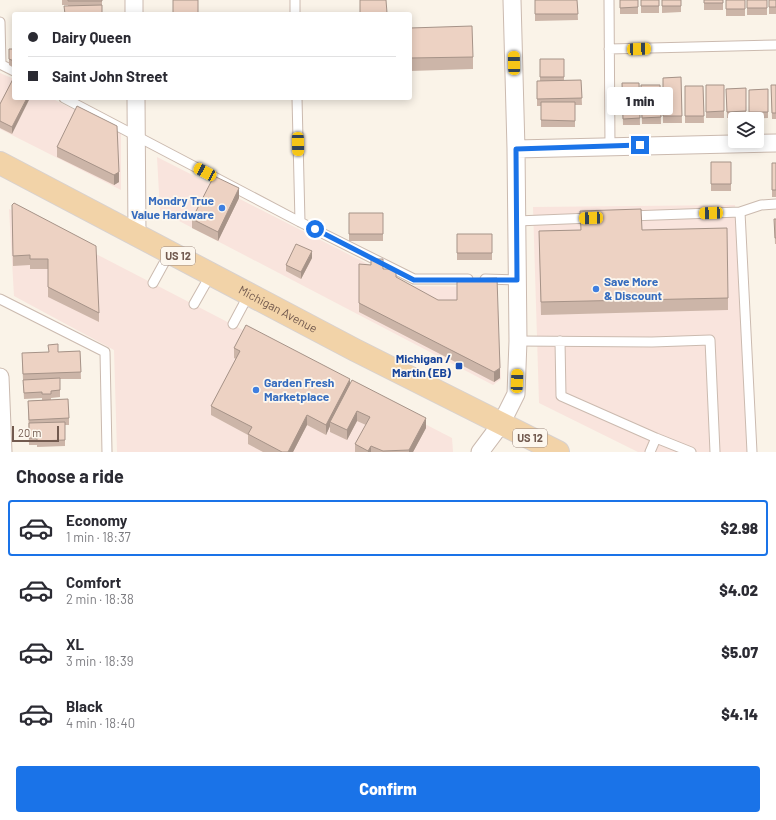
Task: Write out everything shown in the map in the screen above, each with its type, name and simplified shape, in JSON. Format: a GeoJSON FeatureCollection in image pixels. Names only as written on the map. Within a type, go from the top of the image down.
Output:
{"type":"FeatureCollection","features":[{"type":"Feature","properties":{"kind":"main road","name":"Michigan Avenue"},"geometry":{"type":"LineString","coordinates":[[0,163],[137,236],[502,424],[531,442],[558,452]]}},
{"type":"Feature","properties":{"kind":"street"},"geometry":{"type":"LineString","coordinates":[[134,0],[134,12]]}},
{"type":"Feature","properties":{"kind":"street"},"geometry":{"type":"LineString","coordinates":[[480,452],[502,424],[516,394],[518,341],[517,221],[512,0]]}},
{"type":"Feature","properties":{"kind":"street"},"geometry":{"type":"LineString","coordinates":[[136,100],[137,236]]}},
{"type":"Feature","properties":{"kind":"street"},"geometry":{"type":"LineString","coordinates":[[516,149],[776,143]]}},
{"type":"Feature","properties":{"kind":"street"},"geometry":{"type":"LineString","coordinates":[[0,377],[3,452]]}},
{"type":"Feature","properties":{"kind":"lane"},"geometry":{"type":"LineString","coordinates":[[295,0],[295,12]]}},
{"type":"Feature","properties":{"kind":"lane"},"geometry":{"type":"LineString","coordinates":[[609,0],[610,146]]}},
{"type":"Feature","properties":{"kind":"lane"},"geometry":{"type":"LineString","coordinates":[[0,22],[0,64],[12,70]]}},
{"type":"Feature","properties":{"kind":"lane"},"geometry":{"type":"LineString","coordinates":[[609,49],[776,45]]}},
{"type":"Feature","properties":{"kind":"lane"},"geometry":{"type":"LineString","coordinates":[[68,100],[414,280],[517,280]]}},
{"type":"Feature","properties":{"kind":"lane"},"geometry":{"type":"LineString","coordinates":[[297,100],[300,222]]}},
{"type":"Feature","properties":{"kind":"lane"},"geometry":{"type":"LineString","coordinates":[[617,217],[740,212],[761,205],[776,204]]}},
{"type":"Feature","properties":{"kind":"lane"},"geometry":{"type":"LineString","coordinates":[[740,212],[752,452]]}},
{"type":"Feature","properties":{"kind":"lane"},"geometry":{"type":"LineString","coordinates":[[517,221],[602,217]]}},
{"type":"Feature","properties":{"kind":"lane"},"geometry":{"type":"LineString","coordinates":[[153,283],[170,252]]}},
{"type":"Feature","properties":{"kind":"lane"},"geometry":{"type":"LineString","coordinates":[[194,304],[211,274]]}},
{"type":"Feature","properties":{"kind":"lane"},"geometry":{"type":"LineString","coordinates":[[233,324],[249,294]]}},
{"type":"Feature","properties":{"kind":"lane"},"geometry":{"type":"LineString","coordinates":[[0,299],[105,352],[107,452]]}},
{"type":"Feature","properties":{"kind":"lane"},"geometry":{"type":"LineString","coordinates":[[518,341],[652,342],[710,340],[715,452]]}},
{"type":"Feature","properties":{"kind":"lane"},"geometry":{"type":"LineString","coordinates":[[560,341],[561,396],[691,452]]}},
{"type":"Feature","properties":{"kind":"lane"},"geometry":{"type":"LineString","coordinates":[[650,452],[656,438]]}},
{"type":"Feature","properties":{"kind":"shaded area"},"geometry":{"type":"Polygon","coordinates":[[[0,73],[12,78],[12,100],[55,100],[121,133],[121,190],[0,129],[0,73]]]}},
{"type":"Feature","properties":{"kind":"shaded area"},"geometry":{"type":"Polygon","coordinates":[[[157,157],[411,286],[497,287],[501,379],[493,385],[160,211],[157,157]]]}},
{"type":"Feature","properties":{"kind":"shaded area"},"geometry":{"type":"Polygon","coordinates":[[[735,205],[749,452],[638,452],[539,403],[533,207],[735,205]]]}},
{"type":"Feature","properties":{"kind":"shaded area"},"geometry":{"type":"Polygon","coordinates":[[[9,209],[452,438],[453,452],[117,452],[114,350],[14,296],[9,209]]]}},
{"type":"Feature","properties":{"kind":"building"},"geometry":{"type":"Polygon","coordinates":[[[102,0],[102,1],[68,1],[102,0]]]}},
{"type":"Feature","properties":{"kind":"building"},"geometry":{"type":"Polygon","coordinates":[[[173,0],[198,0],[198,12],[173,12],[173,0]]]}},
{"type":"Feature","properties":{"kind":"building"},"geometry":{"type":"Polygon","coordinates":[[[360,0],[386,0],[387,12],[360,12],[360,0]]]}},
{"type":"Feature","properties":{"kind":"building"},"geometry":{"type":"Polygon","coordinates":[[[535,0],[577,0],[578,14],[535,14],[535,0]]]}},
{"type":"Feature","properties":{"kind":"building"},"geometry":{"type":"Polygon","coordinates":[[[620,0],[638,0],[638,7],[620,8],[620,0]]]}},
{"type":"Feature","properties":{"kind":"building"},"geometry":{"type":"Polygon","coordinates":[[[641,0],[659,0],[659,6],[641,6],[641,0]]]}},
{"type":"Feature","properties":{"kind":"building"},"geometry":{"type":"Polygon","coordinates":[[[662,0],[681,0],[681,6],[662,6],[662,0]]]}},
{"type":"Feature","properties":{"kind":"building"},"geometry":{"type":"Polygon","coordinates":[[[704,0],[723,0],[723,3],[704,3],[704,0]]]}},
{"type":"Feature","properties":{"kind":"building"},"geometry":{"type":"Polygon","coordinates":[[[726,0],[745,0],[745,9],[726,9],[726,0]]]}},
{"type":"Feature","properties":{"kind":"building"},"geometry":{"type":"Polygon","coordinates":[[[747,0],[767,0],[767,8],[747,8],[747,0]]]}},
{"type":"Feature","properties":{"kind":"building"},"geometry":{"type":"Polygon","coordinates":[[[769,0],[776,0],[776,7],[769,7],[769,0]]]}},
{"type":"Feature","properties":{"kind":"building"},"geometry":{"type":"Polygon","coordinates":[[[102,5],[102,12],[65,12],[64,6],[102,5]]]}},
{"type":"Feature","properties":{"kind":"building"},"geometry":{"type":"Polygon","coordinates":[[[472,26],[473,57],[412,58],[412,28],[472,26]]]}},
{"type":"Feature","properties":{"kind":"building"},"geometry":{"type":"Polygon","coordinates":[[[9,49],[12,49],[12,60],[9,59],[9,49]]]}},
{"type":"Feature","properties":{"kind":"building"},"geometry":{"type":"Polygon","coordinates":[[[540,59],[564,59],[564,77],[540,77],[540,59]]]}},
{"type":"Feature","properties":{"kind":"building"},"geometry":{"type":"Polygon","coordinates":[[[681,77],[682,116],[663,116],[663,78],[681,77]]]}},
{"type":"Feature","properties":{"kind":"building"},"geometry":{"type":"Polygon","coordinates":[[[581,80],[582,98],[537,99],[537,81],[581,80]]]}},
{"type":"Feature","properties":{"kind":"building"},"geometry":{"type":"Polygon","coordinates":[[[12,81],[12,100],[26,100],[12,127],[0,121],[0,104],[12,81]]]}},
{"type":"Feature","properties":{"kind":"building"},"geometry":{"type":"Polygon","coordinates":[[[622,83],[639,83],[640,118],[623,119],[622,83]]]}},
{"type":"Feature","properties":{"kind":"building"},"geometry":{"type":"Polygon","coordinates":[[[641,85],[660,85],[661,117],[642,118],[641,85]]]}},
{"type":"Feature","properties":{"kind":"building"},"geometry":{"type":"Polygon","coordinates":[[[706,85],[724,85],[724,111],[706,112],[706,85]]]}},
{"type":"Feature","properties":{"kind":"building"},"geometry":{"type":"Polygon","coordinates":[[[771,85],[776,85],[776,113],[772,113],[771,85]]]}},
{"type":"Feature","properties":{"kind":"building"},"geometry":{"type":"Polygon","coordinates":[[[685,86],[703,86],[704,116],[685,116],[685,86]]]}},
{"type":"Feature","properties":{"kind":"building"},"geometry":{"type":"Polygon","coordinates":[[[746,88],[746,111],[727,112],[726,89],[746,88]]]}},
{"type":"Feature","properties":{"kind":"building"},"geometry":{"type":"Polygon","coordinates":[[[768,89],[768,112],[749,112],[749,90],[768,89]]]}},
{"type":"Feature","properties":{"kind":"building"},"geometry":{"type":"Polygon","coordinates":[[[541,102],[575,102],[575,121],[541,120],[541,102]]]}},
{"type":"Feature","properties":{"kind":"building"},"geometry":{"type":"Polygon","coordinates":[[[77,106],[117,126],[119,172],[114,175],[57,147],[77,106]]]}},
{"type":"Feature","properties":{"kind":"building"},"geometry":{"type":"Polygon","coordinates":[[[711,162],[731,162],[731,184],[711,184],[711,162]]]}},
{"type":"Feature","properties":{"kind":"building"},"geometry":{"type":"Polygon","coordinates":[[[772,163],[776,163],[776,190],[772,190],[772,163]]]}},
{"type":"Feature","properties":{"kind":"building"},"geometry":{"type":"Polygon","coordinates":[[[214,176],[239,188],[218,232],[192,219],[214,176]]]}},
{"type":"Feature","properties":{"kind":"building"},"geometry":{"type":"Polygon","coordinates":[[[14,203],[96,246],[99,313],[48,287],[48,259],[30,259],[30,255],[13,256],[12,205],[14,203]]]}},
{"type":"Feature","properties":{"kind":"building"},"geometry":{"type":"Polygon","coordinates":[[[641,209],[642,230],[727,228],[728,298],[541,302],[539,231],[581,230],[580,211],[641,209]]]}},
{"type":"Feature","properties":{"kind":"building"},"geometry":{"type":"Polygon","coordinates":[[[349,213],[383,213],[383,234],[349,234],[349,213]]]}},
{"type":"Feature","properties":{"kind":"building"},"geometry":{"type":"Polygon","coordinates":[[[774,219],[776,219],[776,238],[775,238],[774,219]]]}},
{"type":"Feature","properties":{"kind":"building"},"geometry":{"type":"Polygon","coordinates":[[[457,234],[492,234],[492,253],[457,253],[457,234]]]}},
{"type":"Feature","properties":{"kind":"building"},"geometry":{"type":"Polygon","coordinates":[[[296,244],[312,251],[301,272],[286,265],[296,244]]]}},
{"type":"Feature","properties":{"kind":"building"},"geometry":{"type":"Polygon","coordinates":[[[371,259],[383,259],[383,269],[396,269],[396,277],[438,300],[457,300],[457,279],[497,278],[500,368],[494,372],[359,303],[359,264],[371,265],[371,259]]]}},
{"type":"Feature","properties":{"kind":"building"},"geometry":{"type":"Polygon","coordinates":[[[246,325],[350,379],[326,425],[307,415],[288,452],[282,452],[248,434],[252,427],[211,406],[240,351],[234,348],[246,325]]]}},
{"type":"Feature","properties":{"kind":"building"},"geometry":{"type":"Polygon","coordinates":[[[58,344],[58,352],[80,351],[81,372],[23,374],[22,353],[49,352],[48,345],[58,344]]]}},
{"type":"Feature","properties":{"kind":"building"},"geometry":{"type":"Polygon","coordinates":[[[60,378],[60,390],[51,391],[51,394],[42,394],[42,392],[24,393],[23,380],[60,378]]]}},
{"type":"Feature","properties":{"kind":"building"},"geometry":{"type":"Polygon","coordinates":[[[352,380],[426,418],[409,450],[383,451],[371,446],[368,451],[355,444],[370,417],[357,411],[347,430],[330,422],[352,380]]]}},
{"type":"Feature","properties":{"kind":"building"},"geometry":{"type":"Polygon","coordinates":[[[68,399],[69,418],[29,420],[28,401],[68,399]]]}},
{"type":"Feature","properties":{"kind":"building"},"geometry":{"type":"Polygon","coordinates":[[[65,422],[65,440],[37,441],[37,438],[29,438],[29,423],[65,422]]]}},
{"type":"Feature","properties":{"kind":"place","name":"Mondry True Value Hardware"},"geometry":{"type":"Point","coordinates":[222,208]}},
{"type":"Feature","properties":{"kind":"place","name":"Save More & Discount"},"geometry":{"type":"Point","coordinates":[596,289]}},
{"type":"Feature","properties":{"kind":"place","name":"Michigan / Martin (EB)"},"geometry":{"type":"Point","coordinates":[459,366]}},
{"type":"Feature","properties":{"kind":"place","name":"Garden Fresh Marketplace"},"geometry":{"type":"Point","coordinates":[256,390]}},
{"type":"Feature","properties":{"kind":"route"},"geometry":{"type":"LineString","coordinates":[[315,229],[414,280],[517,280],[516,149],[640,145]]}}]}
